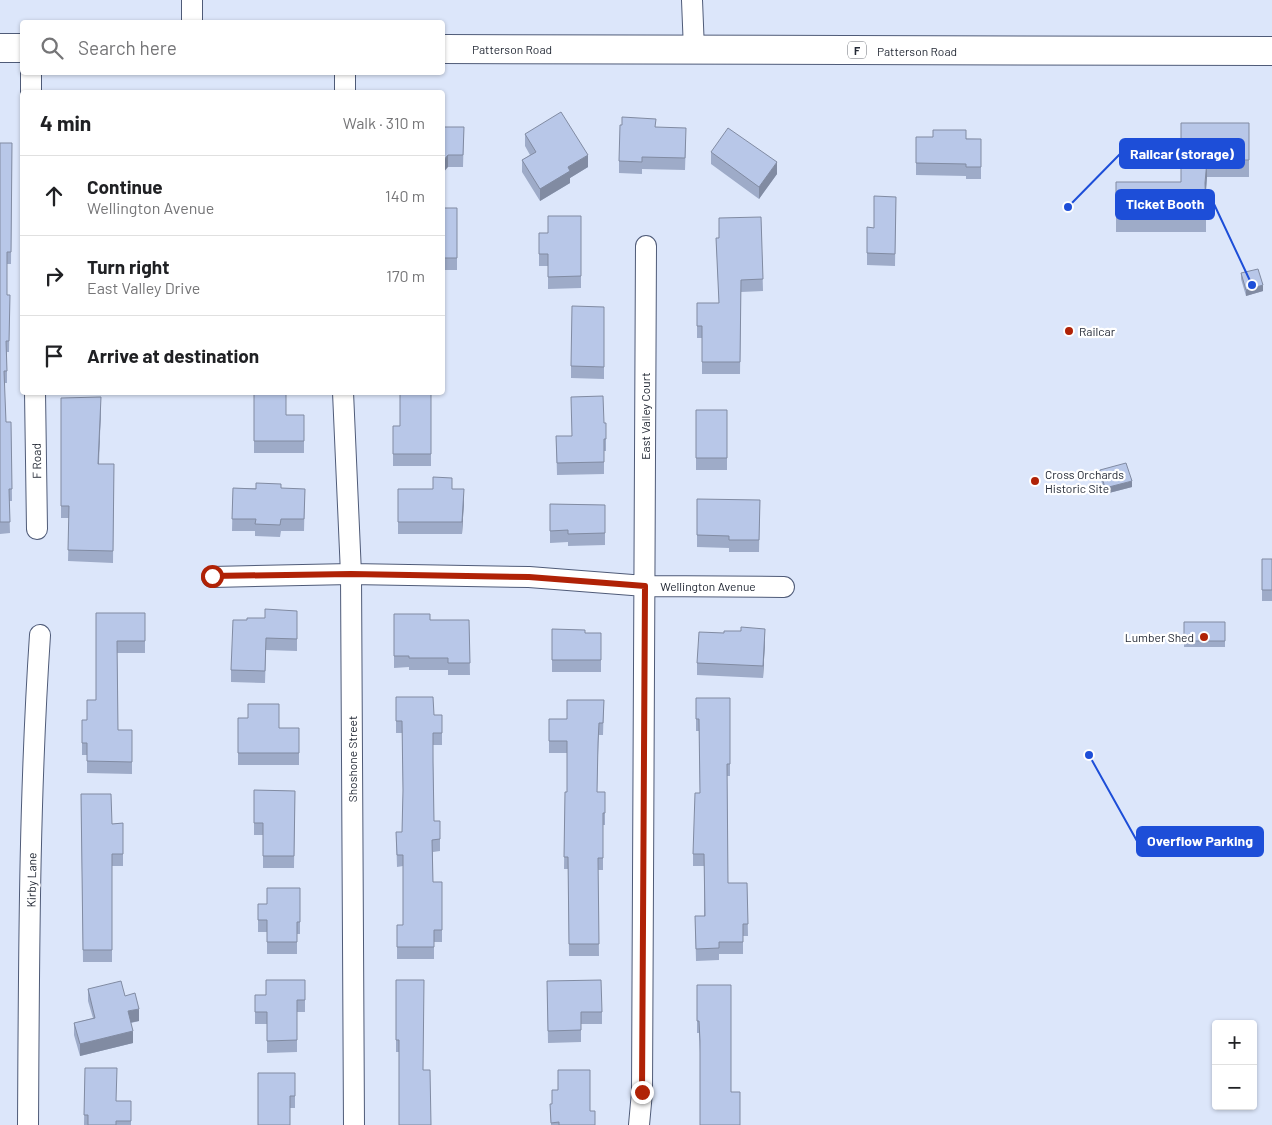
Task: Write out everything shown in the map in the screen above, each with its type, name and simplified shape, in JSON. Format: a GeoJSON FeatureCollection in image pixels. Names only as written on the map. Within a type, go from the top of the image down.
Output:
{"type":"FeatureCollection","features":[{"type":"Feature","properties":{"kind":"main road"},"geometry":{"type":"LineString","coordinates":[[0,48],[20,48]]}},
{"type":"Feature","properties":{"kind":"main road","name":"Patterson Road"},"geometry":{"type":"LineString","coordinates":[[445,49],[1272,51]]}},
{"type":"Feature","properties":{"kind":"street"},"geometry":{"type":"LineString","coordinates":[[192,0],[192,20]]}},
{"type":"Feature","properties":{"kind":"street"},"geometry":{"type":"LineString","coordinates":[[692,0],[694,50]]}},
{"type":"Feature","properties":{"kind":"street"},"geometry":{"type":"LineString","coordinates":[[32,75],[32,90]]}},
{"type":"Feature","properties":{"kind":"street"},"geometry":{"type":"LineString","coordinates":[[345,75],[345,90]]}},
{"type":"Feature","properties":{"kind":"street","name":"East Valley Court"},"geometry":{"type":"LineString","coordinates":[[639,1125],[642,1092],[646,246]]}},
{"type":"Feature","properties":{"kind":"street","name":"F Road"},"geometry":{"type":"LineString","coordinates":[[35,395],[37,529]]}},
{"type":"Feature","properties":{"kind":"street","name":"Shoshone Street"},"geometry":{"type":"LineString","coordinates":[[343,395],[351,574],[354,1125]]}},
{"type":"Feature","properties":{"kind":"street","name":"Wellington Avenue"},"geometry":{"type":"LineString","coordinates":[[212,576],[351,574],[529,577],[645,586],[784,587]]}},
{"type":"Feature","properties":{"kind":"street","name":"Kirby Lane"},"geometry":{"type":"LineString","coordinates":[[28,1125],[34,729],[40,635]]}},
{"type":"Feature","properties":{"kind":"building"},"geometry":{"type":"Polygon","coordinates":[[[561,112],[588,155],[568,167],[570,171],[540,189],[522,160],[536,152],[525,134],[561,112]]]}},
{"type":"Feature","properties":{"kind":"building"},"geometry":{"type":"Polygon","coordinates":[[[622,117],[656,119],[655,127],[686,128],[685,158],[642,157],[642,162],[619,161],[622,117]]]}},
{"type":"Feature","properties":{"kind":"building"},"geometry":{"type":"Polygon","coordinates":[[[1181,123],[1249,123],[1249,160],[1207,160],[1205,183],[1206,215],[1116,215],[1116,182],[1181,182],[1181,123]]]}},
{"type":"Feature","properties":{"kind":"building"},"geometry":{"type":"Polygon","coordinates":[[[445,127],[464,127],[463,155],[448,155],[445,158],[445,127]]]}},
{"type":"Feature","properties":{"kind":"building"},"geometry":{"type":"Polygon","coordinates":[[[728,128],[777,162],[759,187],[711,152],[728,128]]]}},
{"type":"Feature","properties":{"kind":"building"},"geometry":{"type":"Polygon","coordinates":[[[933,130],[966,130],[966,139],[981,139],[981,167],[966,167],[966,164],[916,163],[916,137],[933,137],[933,130]]]}},
{"type":"Feature","properties":{"kind":"building"},"geometry":{"type":"Polygon","coordinates":[[[0,143],[12,143],[11,252],[7,252],[7,295],[10,295],[9,341],[6,341],[7,371],[4,371],[6,422],[11,422],[12,489],[9,489],[10,522],[0,522],[0,143]]]}},
{"type":"Feature","properties":{"kind":"building"},"geometry":{"type":"Polygon","coordinates":[[[874,196],[896,197],[895,254],[867,253],[867,227],[874,228],[874,196]]]}},
{"type":"Feature","properties":{"kind":"building"},"geometry":{"type":"Polygon","coordinates":[[[445,208],[457,208],[457,258],[445,258],[445,208]]]}},
{"type":"Feature","properties":{"kind":"building"},"geometry":{"type":"Polygon","coordinates":[[[548,216],[581,216],[581,276],[548,277],[548,254],[539,254],[539,233],[548,233],[548,216]]]}},
{"type":"Feature","properties":{"kind":"building"},"geometry":{"type":"Polygon","coordinates":[[[761,217],[763,279],[741,280],[740,362],[702,362],[702,326],[697,326],[697,303],[719,303],[716,238],[719,238],[719,218],[761,217]]]}},
{"type":"Feature","properties":{"kind":"building"},"geometry":{"type":"Polygon","coordinates":[[[1258,269],[1263,285],[1246,290],[1241,273],[1258,269]]]}},
{"type":"Feature","properties":{"kind":"building"},"geometry":{"type":"Polygon","coordinates":[[[572,306],[604,307],[604,367],[571,366],[572,306]]]}},
{"type":"Feature","properties":{"kind":"building"},"geometry":{"type":"Polygon","coordinates":[[[254,395],[286,395],[286,415],[304,415],[304,441],[254,441],[254,395]]]}},
{"type":"Feature","properties":{"kind":"building"},"geometry":{"type":"Polygon","coordinates":[[[400,395],[431,395],[431,454],[393,454],[393,426],[400,426],[400,395]]]}},
{"type":"Feature","properties":{"kind":"building"},"geometry":{"type":"Polygon","coordinates":[[[603,396],[604,423],[606,423],[604,462],[557,463],[556,436],[572,436],[571,397],[603,396]]]}},
{"type":"Feature","properties":{"kind":"building"},"geometry":{"type":"Polygon","coordinates":[[[101,397],[98,464],[114,464],[113,551],[68,550],[69,506],[61,506],[61,398],[101,397]]]}},
{"type":"Feature","properties":{"kind":"building"},"geometry":{"type":"Polygon","coordinates":[[[696,410],[727,410],[727,458],[696,458],[696,410]]]}},
{"type":"Feature","properties":{"kind":"building"},"geometry":{"type":"Polygon","coordinates":[[[1126,463],[1132,481],[1105,488],[1100,470],[1126,463]]]}},
{"type":"Feature","properties":{"kind":"building"},"geometry":{"type":"Polygon","coordinates":[[[433,477],[452,478],[452,489],[464,489],[462,522],[398,522],[398,489],[433,489],[433,477]]]}},
{"type":"Feature","properties":{"kind":"building"},"geometry":{"type":"Polygon","coordinates":[[[256,483],[281,484],[281,488],[305,489],[304,519],[281,519],[280,525],[255,524],[256,519],[232,519],[233,488],[256,489],[256,483]]]}},
{"type":"Feature","properties":{"kind":"building"},"geometry":{"type":"Polygon","coordinates":[[[697,499],[760,500],[759,540],[729,540],[729,536],[697,535],[697,499]]]}},
{"type":"Feature","properties":{"kind":"building"},"geometry":{"type":"Polygon","coordinates":[[[550,504],[605,505],[605,533],[568,534],[568,530],[550,531],[550,504]]]}},
{"type":"Feature","properties":{"kind":"building"},"geometry":{"type":"Polygon","coordinates":[[[1262,559],[1272,559],[1272,590],[1262,590],[1262,559]]]}},
{"type":"Feature","properties":{"kind":"building"},"geometry":{"type":"Polygon","coordinates":[[[265,609],[297,611],[297,639],[266,638],[265,671],[231,670],[233,620],[265,618],[265,609]]]}},
{"type":"Feature","properties":{"kind":"building"},"geometry":{"type":"Polygon","coordinates":[[[96,613],[145,613],[145,641],[117,641],[118,730],[132,730],[132,762],[87,761],[87,743],[82,743],[82,720],[87,720],[87,700],[96,700],[96,613]]]}},
{"type":"Feature","properties":{"kind":"building"},"geometry":{"type":"Polygon","coordinates":[[[394,614],[430,614],[430,620],[469,620],[470,663],[448,663],[448,658],[394,656],[394,614]]]}},
{"type":"Feature","properties":{"kind":"building","name":"Lumber Shed"},"geometry":{"type":"Polygon","coordinates":[[[1184,622],[1225,622],[1225,641],[1184,641],[1184,622]]]}},
{"type":"Feature","properties":{"kind":"building"},"geometry":{"type":"Polygon","coordinates":[[[741,627],[765,629],[763,666],[697,663],[699,632],[724,633],[724,631],[741,631],[741,627]]]}},
{"type":"Feature","properties":{"kind":"building"},"geometry":{"type":"Polygon","coordinates":[[[552,629],[585,630],[585,633],[601,633],[601,660],[552,660],[552,629]]]}},
{"type":"Feature","properties":{"kind":"building"},"geometry":{"type":"Polygon","coordinates":[[[396,697],[433,697],[434,715],[442,715],[442,733],[433,733],[434,821],[440,821],[440,839],[432,840],[433,882],[442,882],[442,930],[434,930],[434,947],[397,947],[397,925],[403,925],[403,855],[397,855],[396,832],[402,832],[403,790],[402,721],[396,721],[396,697]]]}},
{"type":"Feature","properties":{"kind":"building"},"geometry":{"type":"Polygon","coordinates":[[[696,698],[730,698],[730,764],[727,764],[728,883],[747,883],[748,924],[743,924],[743,942],[719,942],[719,948],[696,949],[695,916],[705,916],[704,854],[693,854],[695,793],[700,793],[699,719],[696,719],[696,698]]]}},
{"type":"Feature","properties":{"kind":"building"},"geometry":{"type":"Polygon","coordinates":[[[567,700],[604,700],[603,723],[599,723],[598,743],[597,792],[605,792],[603,858],[598,858],[599,944],[569,944],[568,857],[564,857],[567,741],[549,741],[549,719],[567,719],[567,700]]]}},
{"type":"Feature","properties":{"kind":"building"},"geometry":{"type":"Polygon","coordinates":[[[248,704],[279,704],[279,728],[299,728],[299,753],[238,753],[238,718],[248,718],[248,704]]]}},
{"type":"Feature","properties":{"kind":"building"},"geometry":{"type":"Polygon","coordinates":[[[254,790],[295,791],[294,856],[263,856],[263,823],[254,823],[254,790]]]}},
{"type":"Feature","properties":{"kind":"building"},"geometry":{"type":"Polygon","coordinates":[[[81,794],[111,794],[112,824],[123,823],[123,854],[112,854],[112,950],[83,950],[81,794]]]}},
{"type":"Feature","properties":{"kind":"building"},"geometry":{"type":"Polygon","coordinates":[[[267,888],[300,888],[300,922],[297,922],[297,942],[267,942],[267,920],[258,920],[258,904],[267,904],[267,888]]]}},
{"type":"Feature","properties":{"kind":"building"},"geometry":{"type":"Polygon","coordinates":[[[266,980],[305,980],[305,1000],[297,1000],[297,1040],[267,1041],[267,1012],[255,1012],[255,995],[266,995],[266,980]]]}},
{"type":"Feature","properties":{"kind":"building"},"geometry":{"type":"Polygon","coordinates":[[[396,980],[424,980],[423,1070],[430,1070],[431,1125],[399,1125],[399,1040],[396,1040],[396,980]]]}},
{"type":"Feature","properties":{"kind":"building"},"geometry":{"type":"Polygon","coordinates":[[[601,980],[602,1012],[581,1012],[581,1030],[548,1031],[547,981],[601,980]]]}},
{"type":"Feature","properties":{"kind":"building"},"geometry":{"type":"Polygon","coordinates":[[[121,981],[125,996],[135,993],[139,1009],[128,1011],[133,1031],[80,1044],[74,1023],[95,1018],[88,989],[121,981]]]}},
{"type":"Feature","properties":{"kind":"building"},"geometry":{"type":"Polygon","coordinates":[[[697,985],[731,985],[731,1092],[740,1092],[740,1125],[700,1125],[700,1041],[699,1021],[697,1021],[697,985]]]}},
{"type":"Feature","properties":{"kind":"building"},"geometry":{"type":"Polygon","coordinates":[[[85,1068],[117,1068],[116,1101],[131,1101],[131,1121],[116,1121],[116,1125],[88,1125],[88,1115],[84,1115],[85,1068]]]}},
{"type":"Feature","properties":{"kind":"building"},"geometry":{"type":"Polygon","coordinates":[[[558,1070],[590,1070],[590,1111],[595,1111],[595,1125],[559,1125],[559,1122],[551,1123],[550,1104],[552,1104],[552,1090],[558,1090],[558,1070]]]}},
{"type":"Feature","properties":{"kind":"building"},"geometry":{"type":"Polygon","coordinates":[[[258,1073],[295,1073],[295,1096],[290,1096],[290,1125],[258,1125],[258,1073]]]}},
{"type":"Feature","properties":{"kind":"place","name":"Railcar (storage)"},"geometry":{"type":"Point","coordinates":[1068,207]}},
{"type":"Feature","properties":{"kind":"place","name":"Ticket Booth"},"geometry":{"type":"Point","coordinates":[1252,285]}},
{"type":"Feature","properties":{"kind":"place","name":"Railcar"},"geometry":{"type":"Point","coordinates":[1069,331]}},
{"type":"Feature","properties":{"kind":"place","name":"Cross Orchards Historic Site"},"geometry":{"type":"Point","coordinates":[1035,481]}},
{"type":"Feature","properties":{"kind":"place","name":"Lumber Shed"},"geometry":{"type":"Point","coordinates":[1204,637]}},
{"type":"Feature","properties":{"kind":"place","name":"Overflow Parking"},"geometry":{"type":"Point","coordinates":[1089,755]}},
{"type":"Feature","properties":{"kind":"route"},"geometry":{"type":"LineString","coordinates":[[212,576],[351,574],[529,577],[645,586],[642,1092]]}}]}
